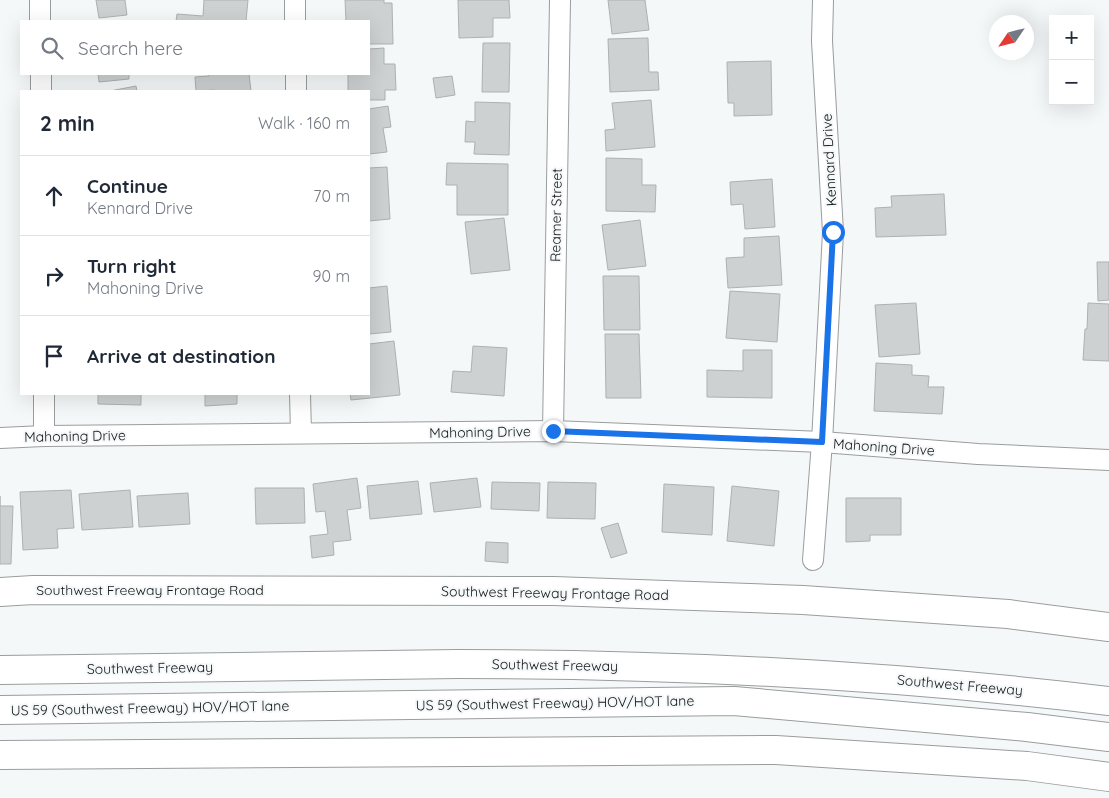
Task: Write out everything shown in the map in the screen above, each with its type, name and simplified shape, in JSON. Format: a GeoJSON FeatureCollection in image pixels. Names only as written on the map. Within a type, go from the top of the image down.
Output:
{"type":"FeatureCollection","features":[{"type":"Feature","properties":{"kind":"main road","name":"Southwest Freeway Frontage Road"},"geometry":{"type":"LineString","coordinates":[[0,592],[33,590],[554,591],[832,602],[1008,614],[1109,627]]}},
{"type":"Feature","properties":{"kind":"main road","name":"Southwest Freeway"},"geometry":{"type":"LineString","coordinates":[[0,670],[458,664],[678,667],[896,680],[1041,692],[1109,701]]}},
{"type":"Feature","properties":{"kind":"main road","name":"US 59 (Southwest Freeway) HOV/HOT lane"},"geometry":{"type":"LineString","coordinates":[[0,710],[734,701],[1027,727],[1109,737]]}},
{"type":"Feature","properties":{"kind":"main road"},"geometry":{"type":"LineString","coordinates":[[0,755],[776,750],[1027,766],[1109,777]]}},
{"type":"Feature","properties":{"kind":"street"},"geometry":{"type":"LineString","coordinates":[[40,0],[40,20]]}},
{"type":"Feature","properties":{"kind":"street"},"geometry":{"type":"LineString","coordinates":[[295,0],[295,20]]}},
{"type":"Feature","properties":{"kind":"street","name":"Reamer Street"},"geometry":{"type":"LineString","coordinates":[[553,431],[560,0]]}},
{"type":"Feature","properties":{"kind":"street","name":"Kennard Drive"},"geometry":{"type":"LineString","coordinates":[[813,560],[822,442],[833,232],[822,41],[823,0]]}},
{"type":"Feature","properties":{"kind":"street"},"geometry":{"type":"LineString","coordinates":[[41,75],[41,90]]}},
{"type":"Feature","properties":{"kind":"street"},"geometry":{"type":"LineString","coordinates":[[296,75],[296,90]]}},
{"type":"Feature","properties":{"kind":"street"},"geometry":{"type":"LineString","coordinates":[[44,395],[44,436]]}},
{"type":"Feature","properties":{"kind":"street"},"geometry":{"type":"LineString","coordinates":[[300,395],[301,432]]}},
{"type":"Feature","properties":{"kind":"street","name":"Mahoning Drive"},"geometry":{"type":"LineString","coordinates":[[0,438],[301,432],[553,431],[822,442],[978,454],[1109,460]]}},
{"type":"Feature","properties":{"kind":"building"},"geometry":{"type":"Polygon","coordinates":[[[96,0],[125,0],[127,15],[99,18],[96,0]]]}},
{"type":"Feature","properties":{"kind":"building"},"geometry":{"type":"Polygon","coordinates":[[[204,0],[248,0],[246,20],[176,20],[177,14],[203,16],[204,0]]]}},
{"type":"Feature","properties":{"kind":"building"},"geometry":{"type":"Polygon","coordinates":[[[345,0],[384,0],[384,3],[392,3],[393,44],[370,44],[370,20],[346,20],[345,0]]]}},
{"type":"Feature","properties":{"kind":"building"},"geometry":{"type":"Polygon","coordinates":[[[458,0],[509,0],[510,18],[493,18],[493,37],[459,38],[458,0]]]}},
{"type":"Feature","properties":{"kind":"building"},"geometry":{"type":"Polygon","coordinates":[[[608,0],[645,0],[649,30],[612,34],[608,0]]]}},
{"type":"Feature","properties":{"kind":"building"},"geometry":{"type":"Polygon","coordinates":[[[648,38],[649,72],[658,72],[659,90],[610,92],[608,39],[648,38]]]}},
{"type":"Feature","properties":{"kind":"building"},"geometry":{"type":"Polygon","coordinates":[[[483,43],[510,43],[509,92],[482,92],[483,43]]]}},
{"type":"Feature","properties":{"kind":"building"},"geometry":{"type":"Polygon","coordinates":[[[384,48],[384,64],[395,64],[396,90],[385,90],[385,100],[370,100],[370,90],[348,90],[348,75],[370,75],[370,49],[384,48]]]}},
{"type":"Feature","properties":{"kind":"building"},"geometry":{"type":"Polygon","coordinates":[[[771,61],[772,115],[734,116],[734,103],[728,103],[727,62],[771,61]]]}},
{"type":"Feature","properties":{"kind":"building"},"geometry":{"type":"Polygon","coordinates":[[[98,75],[129,75],[129,79],[99,82],[98,75]]]}},
{"type":"Feature","properties":{"kind":"building"},"geometry":{"type":"Polygon","coordinates":[[[249,75],[251,90],[196,90],[195,77],[249,75]]]}},
{"type":"Feature","properties":{"kind":"building"},"geometry":{"type":"Polygon","coordinates":[[[452,76],[455,95],[436,98],[433,78],[452,76]]]}},
{"type":"Feature","properties":{"kind":"building"},"geometry":{"type":"Polygon","coordinates":[[[136,86],[137,90],[115,90],[136,86]]]}},
{"type":"Feature","properties":{"kind":"building"},"geometry":{"type":"Polygon","coordinates":[[[651,100],[655,147],[606,151],[605,130],[615,129],[612,103],[651,100]]]}},
{"type":"Feature","properties":{"kind":"building"},"geometry":{"type":"Polygon","coordinates":[[[475,102],[510,103],[509,155],[474,154],[475,142],[465,142],[466,121],[475,122],[475,102]]]}},
{"type":"Feature","properties":{"kind":"building"},"geometry":{"type":"Polygon","coordinates":[[[388,106],[391,127],[383,128],[387,152],[370,154],[370,109],[388,106]]]}},
{"type":"Feature","properties":{"kind":"building"},"geometry":{"type":"Polygon","coordinates":[[[606,158],[642,159],[642,185],[656,185],[655,212],[606,211],[606,158]]]}},
{"type":"Feature","properties":{"kind":"building"},"geometry":{"type":"Polygon","coordinates":[[[447,163],[508,164],[508,215],[457,215],[457,185],[446,185],[447,163]]]}},
{"type":"Feature","properties":{"kind":"building"},"geometry":{"type":"Polygon","coordinates":[[[387,167],[390,219],[370,221],[370,168],[387,167]]]}},
{"type":"Feature","properties":{"kind":"building"},"geometry":{"type":"Polygon","coordinates":[[[772,179],[775,227],[745,229],[743,204],[731,205],[730,182],[772,179]]]}},
{"type":"Feature","properties":{"kind":"building"},"geometry":{"type":"Polygon","coordinates":[[[944,194],[946,235],[876,237],[875,208],[892,207],[891,196],[944,194]]]}},
{"type":"Feature","properties":{"kind":"building"},"geometry":{"type":"Polygon","coordinates":[[[504,218],[510,270],[471,274],[465,222],[504,218]]]}},
{"type":"Feature","properties":{"kind":"building"},"geometry":{"type":"Polygon","coordinates":[[[640,220],[646,266],[608,270],[602,225],[640,220]]]}},
{"type":"Feature","properties":{"kind":"building"},"geometry":{"type":"Polygon","coordinates":[[[779,236],[782,285],[728,288],[726,258],[744,257],[744,238],[779,236]]]}},
{"type":"Feature","properties":{"kind":"building"},"geometry":{"type":"Polygon","coordinates":[[[1097,262],[1109,262],[1109,300],[1098,301],[1097,262]]]}},
{"type":"Feature","properties":{"kind":"building"},"geometry":{"type":"Polygon","coordinates":[[[603,276],[639,276],[640,330],[604,330],[603,276]]]}},
{"type":"Feature","properties":{"kind":"building"},"geometry":{"type":"Polygon","coordinates":[[[387,286],[391,332],[370,334],[370,288],[387,286]]]}},
{"type":"Feature","properties":{"kind":"building"},"geometry":{"type":"Polygon","coordinates":[[[730,291],[780,294],[777,342],[726,338],[730,291]]]}},
{"type":"Feature","properties":{"kind":"building"},"geometry":{"type":"Polygon","coordinates":[[[916,303],[920,354],[879,357],[875,305],[916,303]]]}},
{"type":"Feature","properties":{"kind":"building"},"geometry":{"type":"Polygon","coordinates":[[[1088,303],[1109,304],[1109,361],[1083,360],[1088,303]]]}},
{"type":"Feature","properties":{"kind":"building"},"geometry":{"type":"Polygon","coordinates":[[[605,334],[639,334],[641,398],[606,398],[605,334]]]}},
{"type":"Feature","properties":{"kind":"building"},"geometry":{"type":"Polygon","coordinates":[[[394,341],[400,395],[351,400],[350,395],[370,395],[370,344],[394,341]]]}},
{"type":"Feature","properties":{"kind":"building"},"geometry":{"type":"Polygon","coordinates":[[[473,346],[507,348],[504,396],[451,392],[453,371],[471,372],[473,346]]]}},
{"type":"Feature","properties":{"kind":"building"},"geometry":{"type":"Polygon","coordinates":[[[743,350],[772,350],[772,398],[707,397],[707,370],[743,371],[743,350]]]}},
{"type":"Feature","properties":{"kind":"building"},"geometry":{"type":"Polygon","coordinates":[[[876,363],[912,365],[912,375],[929,376],[928,387],[944,387],[942,414],[874,411],[876,363]]]}},
{"type":"Feature","properties":{"kind":"building"},"geometry":{"type":"Polygon","coordinates":[[[98,395],[141,395],[141,405],[98,404],[98,395]]]}},
{"type":"Feature","properties":{"kind":"building"},"geometry":{"type":"Polygon","coordinates":[[[205,395],[237,395],[237,404],[205,406],[205,395]]]}},
{"type":"Feature","properties":{"kind":"building"},"geometry":{"type":"Polygon","coordinates":[[[357,478],[361,508],[347,510],[351,540],[333,542],[334,555],[312,558],[310,536],[328,534],[325,511],[316,512],[313,484],[357,478]]]}},
{"type":"Feature","properties":{"kind":"building"},"geometry":{"type":"Polygon","coordinates":[[[477,478],[481,507],[434,512],[430,483],[477,478]]]}},
{"type":"Feature","properties":{"kind":"building"},"geometry":{"type":"Polygon","coordinates":[[[418,481],[422,514],[370,519],[367,486],[418,481]]]}},
{"type":"Feature","properties":{"kind":"building"},"geometry":{"type":"Polygon","coordinates":[[[492,482],[540,483],[539,511],[491,509],[492,482]]]}},
{"type":"Feature","properties":{"kind":"building"},"geometry":{"type":"Polygon","coordinates":[[[548,482],[596,483],[595,519],[547,518],[548,482]]]}},
{"type":"Feature","properties":{"kind":"building"},"geometry":{"type":"Polygon","coordinates":[[[664,484],[714,487],[712,535],[662,532],[664,484]]]}},
{"type":"Feature","properties":{"kind":"building"},"geometry":{"type":"Polygon","coordinates":[[[732,486],[779,491],[774,546],[727,541],[732,486]]]}},
{"type":"Feature","properties":{"kind":"building"},"geometry":{"type":"Polygon","coordinates":[[[255,488],[304,488],[305,523],[256,524],[255,488]]]}},
{"type":"Feature","properties":{"kind":"building"},"geometry":{"type":"Polygon","coordinates":[[[71,490],[74,528],[57,529],[58,548],[23,550],[20,492],[71,490]]]}},
{"type":"Feature","properties":{"kind":"building"},"geometry":{"type":"Polygon","coordinates":[[[130,490],[133,527],[82,530],[79,494],[130,490]]]}},
{"type":"Feature","properties":{"kind":"building"},"geometry":{"type":"Polygon","coordinates":[[[188,493],[190,524],[139,527],[137,496],[188,493]]]}},
{"type":"Feature","properties":{"kind":"building"},"geometry":{"type":"Polygon","coordinates":[[[846,498],[901,498],[901,535],[870,535],[870,541],[846,542],[846,498]]]}},
{"type":"Feature","properties":{"kind":"building"},"geometry":{"type":"Polygon","coordinates":[[[0,506],[13,506],[11,564],[0,564],[0,506]]]}},
{"type":"Feature","properties":{"kind":"building"},"geometry":{"type":"Polygon","coordinates":[[[618,523],[627,553],[611,558],[601,528],[618,523]]]}},
{"type":"Feature","properties":{"kind":"building"},"geometry":{"type":"Polygon","coordinates":[[[486,542],[508,543],[508,563],[485,561],[486,542]]]}},
{"type":"Feature","properties":{"kind":"route"},"geometry":{"type":"LineString","coordinates":[[553,431],[822,442],[833,232]]}}]}
